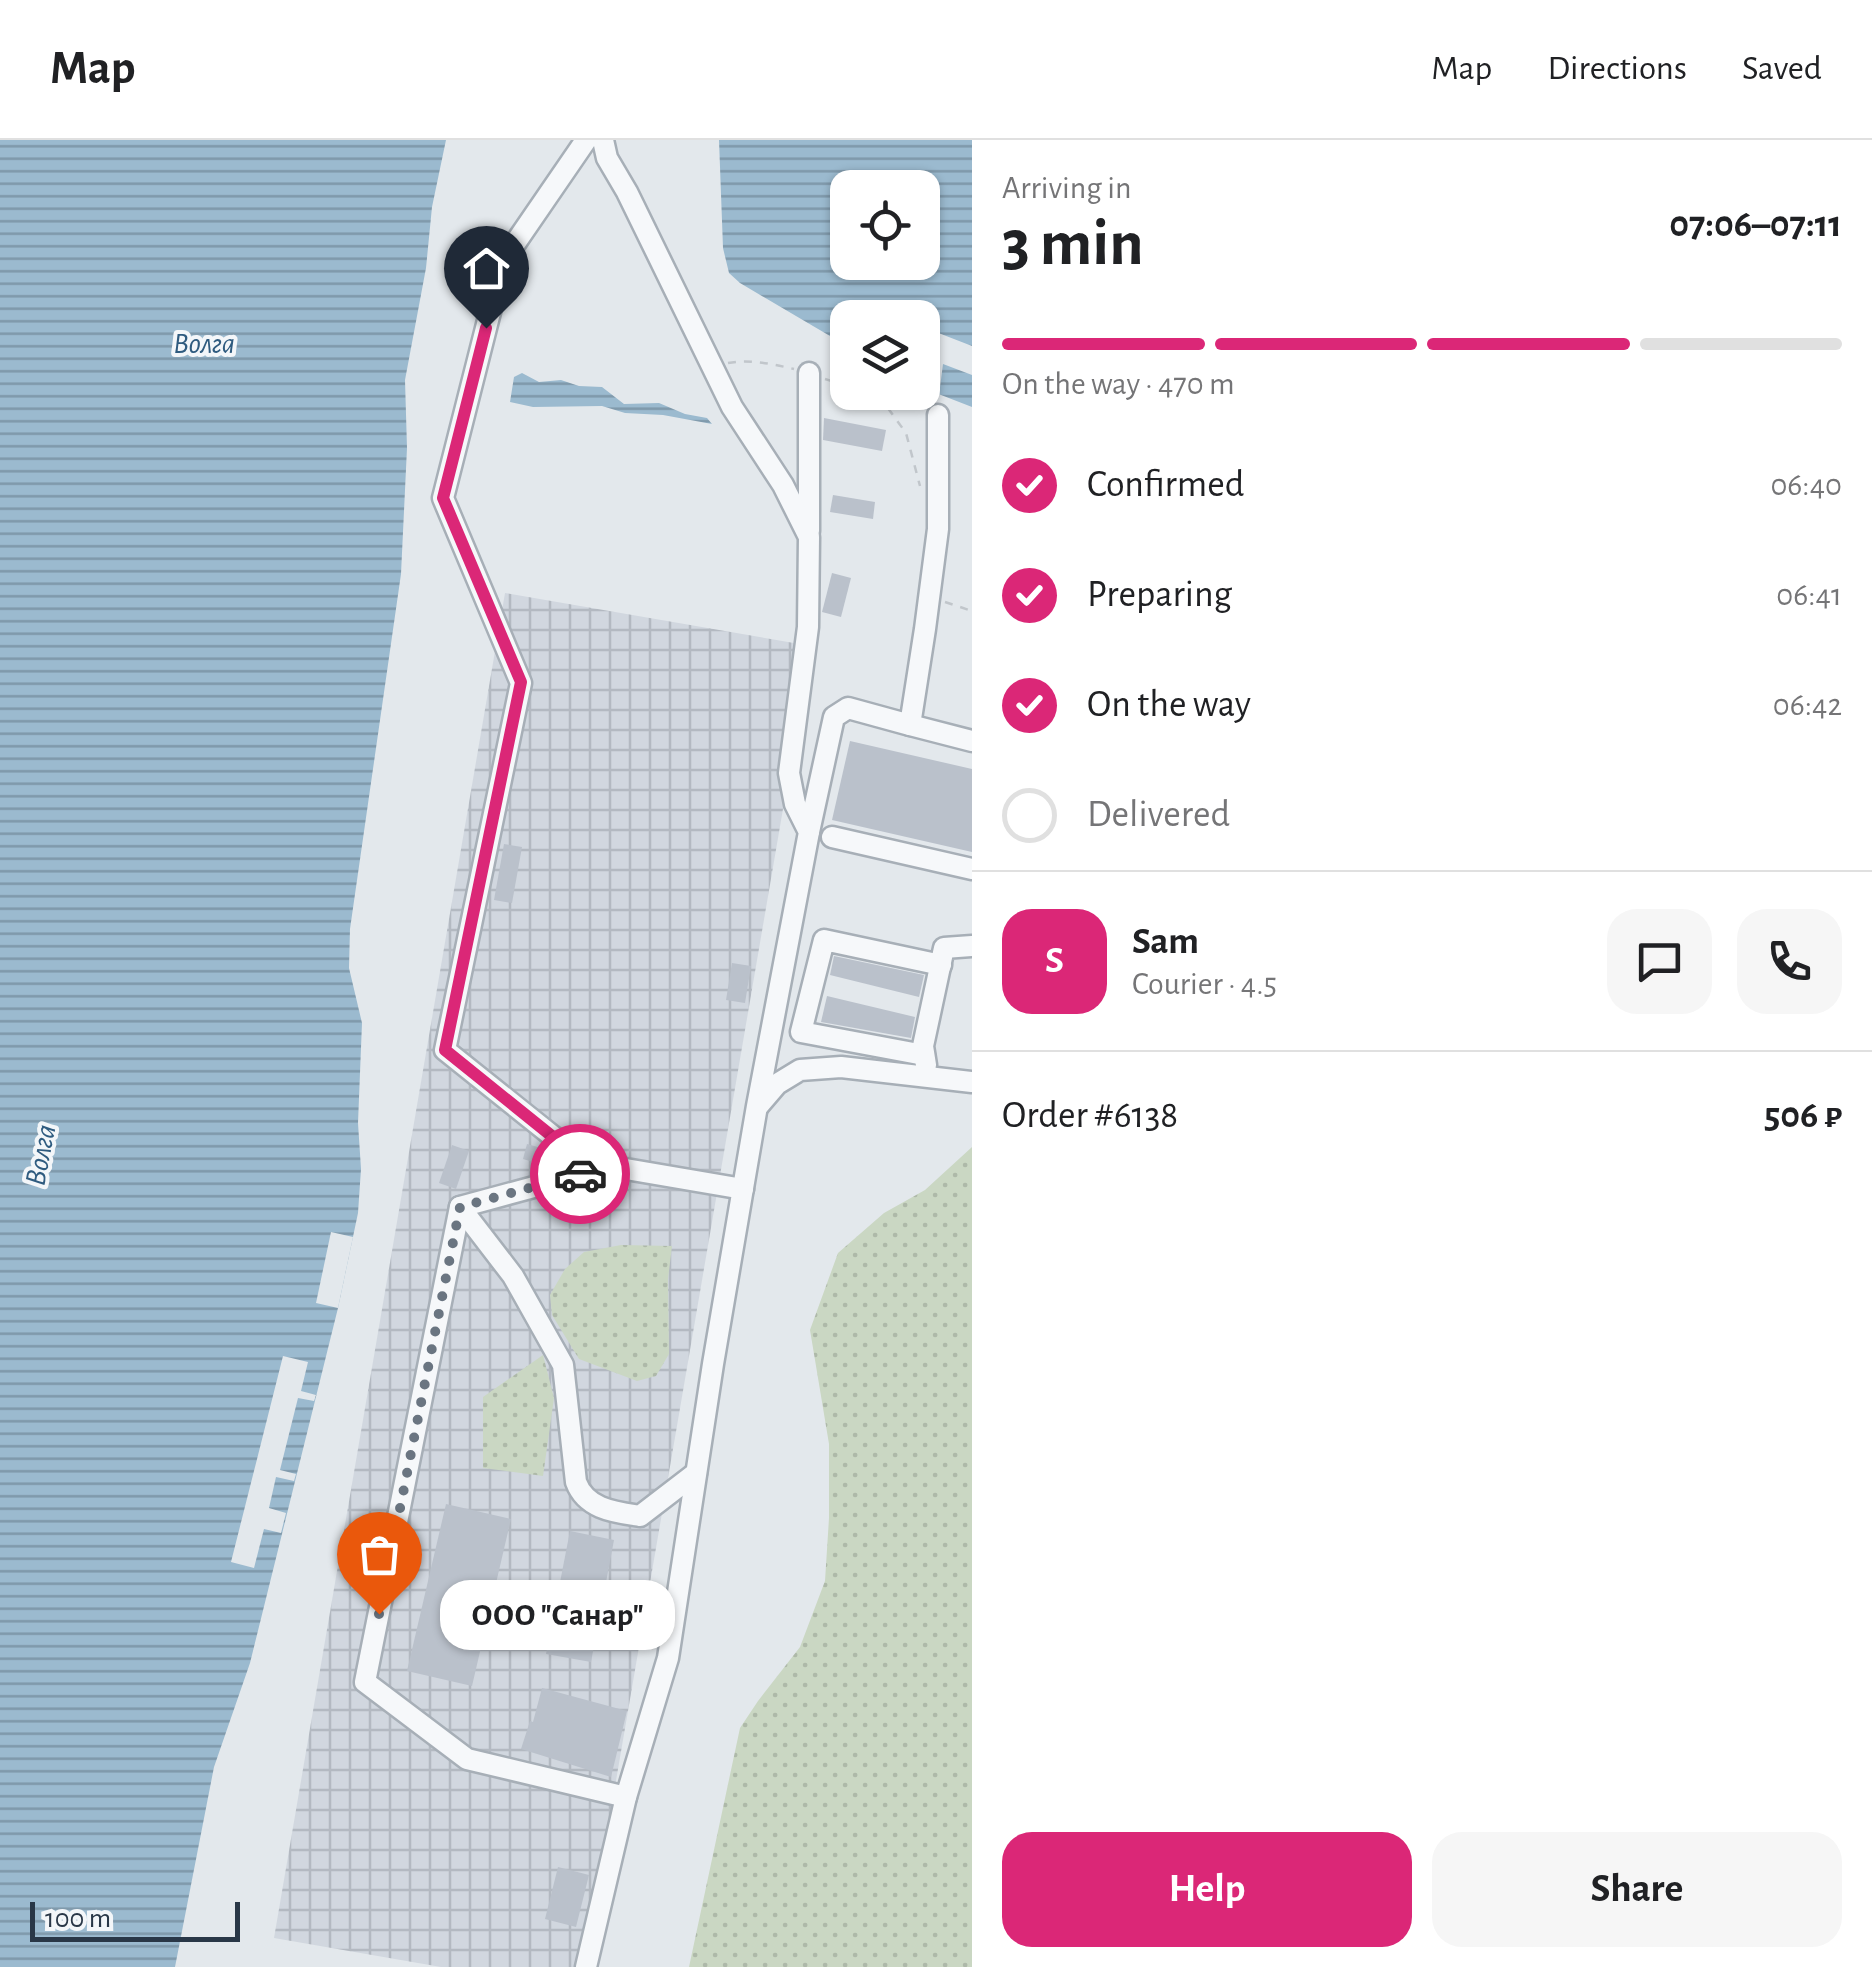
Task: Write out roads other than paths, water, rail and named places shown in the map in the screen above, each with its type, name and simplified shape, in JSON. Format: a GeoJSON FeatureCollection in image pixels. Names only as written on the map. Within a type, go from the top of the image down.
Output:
{"type":"FeatureCollection","features":[{"type":"Feature","properties":{"kind":"street"},"geometry":{"type":"LineString","coordinates":[[586,140],[503,261],[443,498],[521,682],[445,1050],[584,1162],[743,1189]]}},
{"type":"Feature","properties":{"kind":"street"},"geometry":{"type":"LineString","coordinates":[[604,140],[606,158],[627,192],[732,407],[783,485],[809,537]]}},
{"type":"Feature","properties":{"kind":"street"},"geometry":{"type":"LineString","coordinates":[[809,374],[808,627],[789,772],[795,804],[809,832]]}},
{"type":"Feature","properties":{"kind":"street"},"geometry":{"type":"LineString","coordinates":[[910,725],[938,529],[938,415]]}},
{"type":"Feature","properties":{"kind":"street"},"geometry":{"type":"LineString","coordinates":[[586,1967],[626,1796],[668,1658],[743,1189],[834,718],[848,708],[972,740]]}},
{"type":"Feature","properties":{"kind":"street"},"geometry":{"type":"LineString","coordinates":[[832,837],[972,869]]}},
{"type":"Feature","properties":{"kind":"street"},"geometry":{"type":"LineString","coordinates":[[924,1055],[801,1032],[824,940],[941,965]]}},
{"type":"Feature","properties":{"kind":"street"},"geometry":{"type":"LineString","coordinates":[[927,1077],[923,1046],[944,948],[972,946]]}},
{"type":"Feature","properties":{"kind":"street"},"geometry":{"type":"LineString","coordinates":[[758,1106],[777,1084],[800,1070],[841,1068],[972,1082]]}},
{"type":"Feature","properties":{"kind":"street"},"geometry":{"type":"LineString","coordinates":[[460,1207],[611,1166]]}},
{"type":"Feature","properties":{"kind":"street"},"geometry":{"type":"LineString","coordinates":[[460,1207],[514,1276],[563,1364],[580,1494],[602,1510],[640,1516],[696,1473]]}},
{"type":"Feature","properties":{"kind":"street"},"geometry":{"type":"LineString","coordinates":[[460,1207],[365,1682],[467,1759],[626,1796]]}},
{"type":"Feature","properties":{"kind":"water","name":"Волга"},"geometry":{"type":"Polygon","coordinates":[[[0,140],[446,140],[405,380],[407,448],[401,574],[350,929],[349,968],[362,1023],[358,1213],[250,1663],[214,1767],[175,1967],[0,1967],[0,140]]]}},
{"type":"Feature","properties":{"kind":"water"},"geometry":{"type":"Polygon","coordinates":[[[719,140],[972,140],[972,407],[940,395],[940,300],[830,300],[830,336],[729,273],[723,248],[719,140]]]}},
{"type":"Feature","properties":{"kind":"water"},"geometry":{"type":"Polygon","coordinates":[[[522,373],[539,382],[561,380],[602,387],[624,404],[659,403],[707,418],[712,424],[625,413],[602,406],[533,407],[510,402],[514,377],[522,373]]]}},
{"type":"Feature","properties":{"kind":"place","name":"ООО \"Санар\""},"geometry":{"type":"Point","coordinates":[379,1614]}}]}
